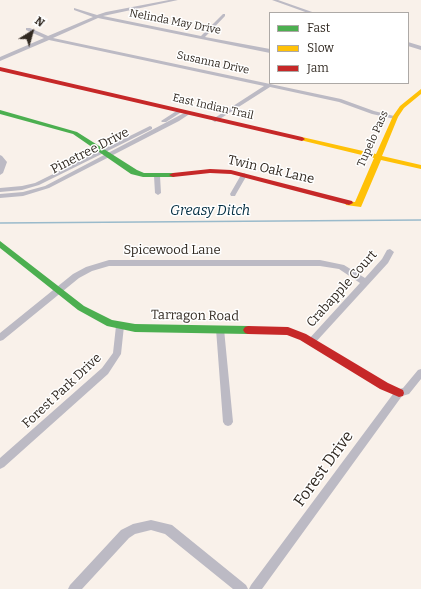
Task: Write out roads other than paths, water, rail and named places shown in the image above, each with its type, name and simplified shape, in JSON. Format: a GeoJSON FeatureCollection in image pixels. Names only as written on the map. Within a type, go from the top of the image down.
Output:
{"type":"FeatureCollection","features":[{"type":"Feature","properties":{"kind":"street"},"geometry":{"type":"LineString","coordinates":[[0,59],[110,12],[134,5],[176,0]]}},
{"type":"Feature","properties":{"kind":"street"},"geometry":{"type":"LineString","coordinates":[[274,0],[306,12]]}},
{"type":"Feature","properties":{"kind":"street"},"geometry":{"type":"LineString","coordinates":[[290,5],[296,2]]}},
{"type":"Feature","properties":{"kind":"street","name":"Nelinda May Drive"},"geometry":{"type":"LineString","coordinates":[[76,9],[97,17],[269,51]]}},
{"type":"Feature","properties":{"kind":"street"},"geometry":{"type":"LineString","coordinates":[[202,37],[223,15]]}},
{"type":"Feature","properties":{"kind":"street","name":"Susanna Drive"},"geometry":{"type":"LineString","coordinates":[[28,29],[48,38],[269,84]]}},
{"type":"Feature","properties":{"kind":"street"},"geometry":{"type":"LineString","coordinates":[[409,44],[421,48]]}},
{"type":"Feature","properties":{"kind":"street","name":"East Indian Trail"},"geometry":{"type":"LineString","coordinates":[[0,69],[182,113],[421,167]]}},
{"type":"Feature","properties":{"kind":"street"},"geometry":{"type":"LineString","coordinates":[[215,120],[271,84]]}},
{"type":"Feature","properties":{"kind":"street","name":"Susanna Drive"},"geometry":{"type":"LineString","coordinates":[[271,84],[341,101],[372,112],[395,117]]}},
{"type":"Feature","properties":{"kind":"street","name":"Tupelo Pass"},"geometry":{"type":"LineString","coordinates":[[358,205],[395,117],[402,107],[421,91]]}},
{"type":"Feature","properties":{"kind":"street","name":"Twin Oak Lane"},"geometry":{"type":"LineString","coordinates":[[0,112],[70,131],[107,153],[134,172],[143,175],[157,176],[210,171],[244,175],[358,205]]}},
{"type":"Feature","properties":{"kind":"street","name":"Pinetree Drive"},"geometry":{"type":"LineString","coordinates":[[0,190],[22,188],[37,184],[177,120],[182,113]]}},
{"type":"Feature","properties":{"kind":"street","name":"Pinetree Drive"},"geometry":{"type":"LineString","coordinates":[[0,196],[23,194],[41,189],[107,153]]}},
{"type":"Feature","properties":{"kind":"street"},"geometry":{"type":"LineString","coordinates":[[0,157],[4,162],[0,173]]}},
{"type":"Feature","properties":{"kind":"street"},"geometry":{"type":"LineString","coordinates":[[232,194],[244,175]]}},
{"type":"Feature","properties":{"kind":"street"},"geometry":{"type":"LineString","coordinates":[[157,176],[158,193]]}},
{"type":"Feature","properties":{"kind":"street","name":"Tarragon Road"},"geometry":{"type":"LineString","coordinates":[[0,244],[58,290],[91,313],[110,323],[135,328],[283,330],[292,332],[384,386],[400,393]]}},
{"type":"Feature","properties":{"kind":"street","name":"Crabapple Court"},"geometry":{"type":"LineString","coordinates":[[311,342],[385,261],[390,252]]}},
{"type":"Feature","properties":{"kind":"street","name":"Spicewood Lane"},"geometry":{"type":"LineString","coordinates":[[0,338],[76,276],[89,269],[109,263],[326,263],[346,270],[365,282]]}},
{"type":"Feature","properties":{"kind":"street","name":"Forest Park Drive"},"geometry":{"type":"LineString","coordinates":[[0,464],[105,371],[117,354],[120,326]]}},
{"type":"Feature","properties":{"kind":"street"},"geometry":{"type":"LineString","coordinates":[[220,329],[228,422]]}},
{"type":"Feature","properties":{"kind":"street","name":"Forest Drive"},"geometry":{"type":"LineString","coordinates":[[255,589],[400,393],[406,391],[421,373]]}},
{"type":"Feature","properties":{"kind":"street"},"geometry":{"type":"LineString","coordinates":[[74,589],[125,534],[133,529],[151,524],[168,529],[242,589]]}},
{"type":"Feature","properties":{"kind":"waterway","name":"Greasy Ditch"},"geometry":{"type":"LineString","coordinates":[[0,223],[421,220]]}}]}
